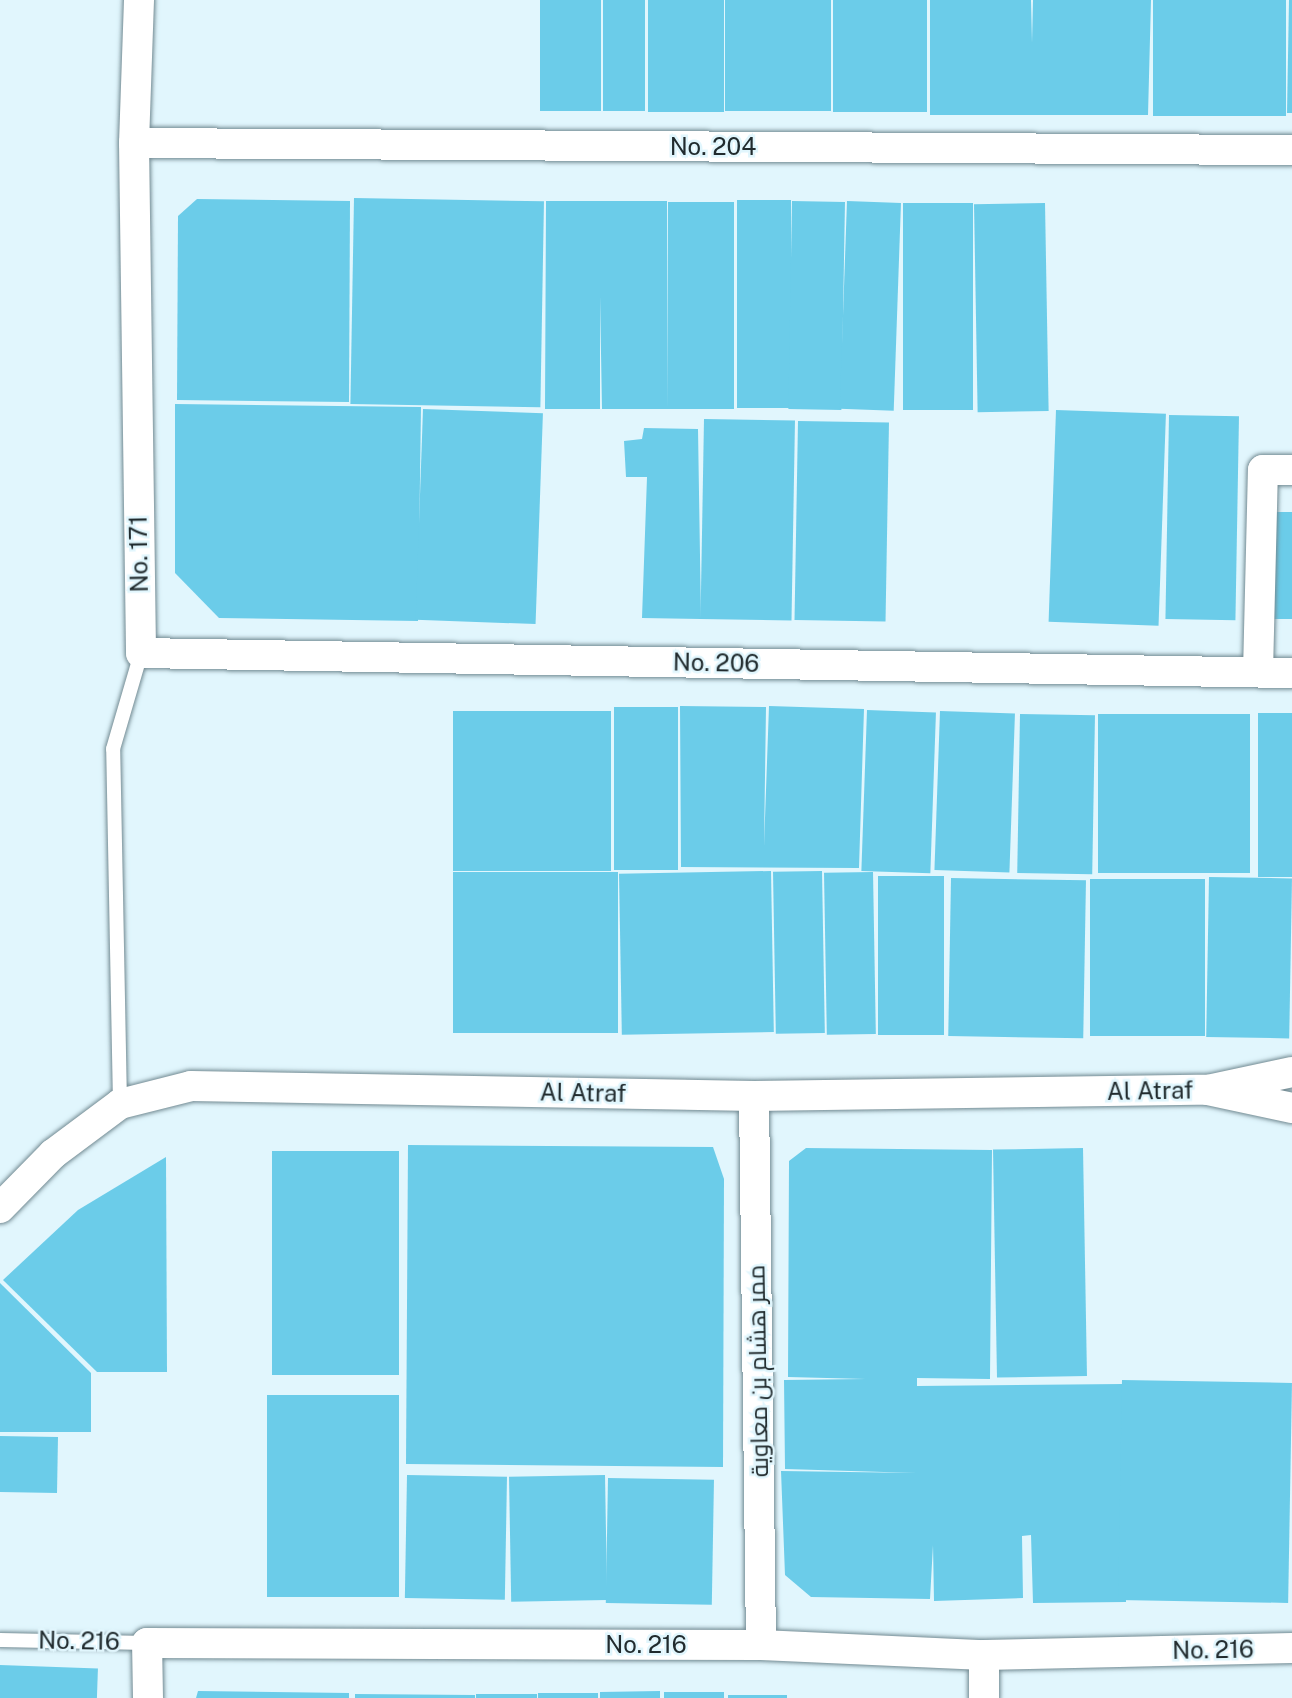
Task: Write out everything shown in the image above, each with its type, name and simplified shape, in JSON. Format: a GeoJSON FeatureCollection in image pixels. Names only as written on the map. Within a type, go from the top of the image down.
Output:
{"type":"FeatureCollection","features":[{"type":"Feature","properties":{"kind":"street","name":"No. 171"},"geometry":{"type":"LineString","coordinates":[[139,0],[134,144],[141,653]]}},
{"type":"Feature","properties":{"kind":"street","name":"No. 204"},"geometry":{"type":"LineString","coordinates":[[134,144],[1292,150]]}},
{"type":"Feature","properties":{"kind":"street"},"geometry":{"type":"LineString","coordinates":[[1258,672],[1263,470],[1292,470]]}},
{"type":"Feature","properties":{"kind":"street","name":"No. 206"},"geometry":{"type":"LineString","coordinates":[[141,653],[1292,673]]}},
{"type":"Feature","properties":{"kind":"street","name":"Al Atraf"},"geometry":{"type":"LineString","coordinates":[[0,1208],[53,1154],[120,1104],[191,1086],[754,1096],[1208,1090],[1292,1072]]}},
{"type":"Feature","properties":{"kind":"street","name":"Al Atraf"},"geometry":{"type":"LineString","coordinates":[[1208,1090],[1292,1108]]}},
{"type":"Feature","properties":{"kind":"street","name":"ممر هشام بن معاوية"},"geometry":{"type":"LineString","coordinates":[[754,1096],[761,1645]]}},
{"type":"Feature","properties":{"kind":"street"},"geometry":{"type":"LineString","coordinates":[[147,1643],[148,1698]]}},
{"type":"Feature","properties":{"kind":"street","name":"No. 216"},"geometry":{"type":"LineString","coordinates":[[147,1643],[761,1645],[985,1655],[1292,1648]]}},
{"type":"Feature","properties":{"kind":"street"},"geometry":{"type":"LineString","coordinates":[[984,1698],[985,1655]]}},
{"type":"Feature","properties":{"kind":"lane","name":"No. 171"},"geometry":{"type":"LineString","coordinates":[[120,1104],[113,749],[141,653]]}},
{"type":"Feature","properties":{"kind":"lane","name":"No. 216"},"geometry":{"type":"LineString","coordinates":[[0,1640],[147,1643]]}},
{"type":"Feature","properties":{"kind":"building"},"geometry":{"type":"Polygon","coordinates":[[[540,0],[601,0],[601,111],[540,111],[540,0]]]}},
{"type":"Feature","properties":{"kind":"building"},"geometry":{"type":"Polygon","coordinates":[[[603,0],[645,0],[645,111],[603,111],[603,0]]]}},
{"type":"Feature","properties":{"kind":"building"},"geometry":{"type":"Polygon","coordinates":[[[648,0],[724,0],[724,112],[648,112],[648,0]]]}},
{"type":"Feature","properties":{"kind":"building"},"geometry":{"type":"Polygon","coordinates":[[[725,0],[831,0],[831,111],[725,111],[725,0]]]}},
{"type":"Feature","properties":{"kind":"building"},"geometry":{"type":"Polygon","coordinates":[[[833,0],[927,0],[927,112],[833,112],[833,0]]]}},
{"type":"Feature","properties":{"kind":"building"},"geometry":{"type":"Polygon","coordinates":[[[930,0],[1031,0],[1032,43],[1033,0],[1151,0],[1148,115],[930,115],[930,0]]]}},
{"type":"Feature","properties":{"kind":"building"},"geometry":{"type":"Polygon","coordinates":[[[1153,0],[1286,0],[1286,116],[1153,116],[1153,0]]]}},
{"type":"Feature","properties":{"kind":"building"},"geometry":{"type":"Polygon","coordinates":[[[1289,0],[1292,0],[1292,113],[1287,113],[1289,0]]]}},
{"type":"Feature","properties":{"kind":"building"},"geometry":{"type":"Polygon","coordinates":[[[354,198],[544,201],[540,407],[350,404],[354,198]]]}},
{"type":"Feature","properties":{"kind":"building"},"geometry":{"type":"Polygon","coordinates":[[[197,199],[350,201],[349,402],[177,400],[178,216],[197,199]]]}},
{"type":"Feature","properties":{"kind":"building"},"geometry":{"type":"Polygon","coordinates":[[[737,200],[791,200],[791,408],[737,408],[737,200]]]}},
{"type":"Feature","properties":{"kind":"building"},"geometry":{"type":"Polygon","coordinates":[[[546,201],[667,201],[668,409],[602,409],[600,296],[600,409],[545,409],[546,201]]]}},
{"type":"Feature","properties":{"kind":"building"},"geometry":{"type":"Polygon","coordinates":[[[792,201],[845,202],[841,410],[788,409],[792,201]]]}},
{"type":"Feature","properties":{"kind":"building"},"geometry":{"type":"Polygon","coordinates":[[[847,201],[901,203],[894,411],[840,409],[847,201]]]}},
{"type":"Feature","properties":{"kind":"building"},"geometry":{"type":"Polygon","coordinates":[[[668,202],[734,202],[734,409],[668,409],[668,202]]]}},
{"type":"Feature","properties":{"kind":"building"},"geometry":{"type":"Polygon","coordinates":[[[903,203],[973,203],[973,410],[903,410],[903,203]]]}},
{"type":"Feature","properties":{"kind":"building"},"geometry":{"type":"Polygon","coordinates":[[[1045,203],[1049,411],[978,412],[974,204],[1045,203]]]}},
{"type":"Feature","properties":{"kind":"building"},"geometry":{"type":"Polygon","coordinates":[[[175,404],[421,407],[418,621],[219,618],[175,573],[175,404]]]}},
{"type":"Feature","properties":{"kind":"building"},"geometry":{"type":"Polygon","coordinates":[[[423,409],[543,413],[536,624],[416,620],[423,409]]]}},
{"type":"Feature","properties":{"kind":"building"},"geometry":{"type":"Polygon","coordinates":[[[1056,410],[1166,414],[1159,626],[1049,622],[1056,410]]]}},
{"type":"Feature","properties":{"kind":"building"},"geometry":{"type":"Polygon","coordinates":[[[1169,415],[1239,416],[1235,620],[1165,619],[1169,415]]]}},
{"type":"Feature","properties":{"kind":"building"},"geometry":{"type":"Polygon","coordinates":[[[704,419],[795,421],[791,621],[701,619],[704,419]]]}},
{"type":"Feature","properties":{"kind":"building"},"geometry":{"type":"Polygon","coordinates":[[[798,421],[889,423],[886,622],[795,620],[798,421]]]}},
{"type":"Feature","properties":{"kind":"building"},"geometry":{"type":"Polygon","coordinates":[[[644,428],[698,429],[701,619],[642,618],[647,477],[626,477],[624,441],[642,439],[644,428]]]}},
{"type":"Feature","properties":{"kind":"building"},"geometry":{"type":"Polygon","coordinates":[[[1272,512],[1292,512],[1292,619],[1272,619],[1272,512]]]}},
{"type":"Feature","properties":{"kind":"building"},"geometry":{"type":"Polygon","coordinates":[[[680,706],[766,707],[764,846],[769,706],[864,709],[859,868],[681,867],[680,706]]]}},
{"type":"Feature","properties":{"kind":"building"},"geometry":{"type":"Polygon","coordinates":[[[614,707],[678,707],[678,870],[614,870],[614,707]]]}},
{"type":"Feature","properties":{"kind":"building"},"geometry":{"type":"Polygon","coordinates":[[[867,710],[936,712],[930,873],[861,871],[867,710]]]}},
{"type":"Feature","properties":{"kind":"building"},"geometry":{"type":"Polygon","coordinates":[[[453,711],[611,711],[611,871],[453,871],[453,711]]]}},
{"type":"Feature","properties":{"kind":"building"},"geometry":{"type":"Polygon","coordinates":[[[940,711],[1015,714],[1009,873],[934,870],[940,711]]]}},
{"type":"Feature","properties":{"kind":"building"},"geometry":{"type":"Polygon","coordinates":[[[1258,713],[1292,713],[1292,877],[1258,877],[1258,713]]]}},
{"type":"Feature","properties":{"kind":"building"},"geometry":{"type":"Polygon","coordinates":[[[1020,714],[1095,715],[1092,874],[1017,873],[1020,714]]]}},
{"type":"Feature","properties":{"kind":"building"},"geometry":{"type":"Polygon","coordinates":[[[1098,714],[1250,714],[1250,873],[1098,873],[1098,714]]]}},
{"type":"Feature","properties":{"kind":"building"},"geometry":{"type":"Polygon","coordinates":[[[771,871],[774,1032],[622,1035],[619,874],[771,871]]]}},
{"type":"Feature","properties":{"kind":"building"},"geometry":{"type":"Polygon","coordinates":[[[822,871],[825,1033],[776,1034],[773,872],[822,871]]]}},
{"type":"Feature","properties":{"kind":"building"},"geometry":{"type":"Polygon","coordinates":[[[453,872],[618,872],[618,1033],[453,1033],[453,872]]]}},
{"type":"Feature","properties":{"kind":"building"},"geometry":{"type":"Polygon","coordinates":[[[873,872],[876,1034],[827,1035],[824,873],[873,872]]]}},
{"type":"Feature","properties":{"kind":"building"},"geometry":{"type":"Polygon","coordinates":[[[878,876],[944,876],[944,1035],[878,1035],[878,876]]]}},
{"type":"Feature","properties":{"kind":"building"},"geometry":{"type":"Polygon","coordinates":[[[1209,877],[1292,878],[1289,1038],[1206,1037],[1209,877]]]}},
{"type":"Feature","properties":{"kind":"building"},"geometry":{"type":"Polygon","coordinates":[[[951,878],[1086,880],[1083,1038],[948,1036],[951,878]]]}},
{"type":"Feature","properties":{"kind":"building"},"geometry":{"type":"Polygon","coordinates":[[[1090,879],[1205,879],[1205,1036],[1090,1036],[1090,879]]]}},
{"type":"Feature","properties":{"kind":"building"},"geometry":{"type":"Polygon","coordinates":[[[408,1145],[713,1147],[724,1179],[723,1467],[406,1464],[408,1145]]]}},
{"type":"Feature","properties":{"kind":"building"},"geometry":{"type":"Polygon","coordinates":[[[806,1148],[992,1150],[990,1379],[917,1378],[917,1386],[1122,1384],[1126,1602],[1033,1603],[1031,1535],[1022,1536],[1023,1598],[934,1601],[933,1545],[930,1599],[811,1597],[785,1575],[781,1471],[917,1473],[785,1469],[784,1380],[866,1379],[788,1377],[789,1161],[806,1148]]]}},
{"type":"Feature","properties":{"kind":"building"},"geometry":{"type":"Polygon","coordinates":[[[1083,1148],[1087,1376],[997,1378],[993,1150],[1083,1148]]]}},
{"type":"Feature","properties":{"kind":"building"},"geometry":{"type":"Polygon","coordinates":[[[272,1151],[399,1151],[399,1375],[272,1375],[272,1151]]]}},
{"type":"Feature","properties":{"kind":"building"},"geometry":{"type":"Polygon","coordinates":[[[166,1157],[167,1372],[97,1372],[3,1280],[78,1210],[166,1157]]]}},
{"type":"Feature","properties":{"kind":"building"},"geometry":{"type":"Polygon","coordinates":[[[0,1283],[91,1373],[91,1432],[0,1432],[0,1283]]]}},
{"type":"Feature","properties":{"kind":"building"},"geometry":{"type":"Polygon","coordinates":[[[1122,1380],[1292,1383],[1288,1603],[1118,1600],[1122,1380]]]}},
{"type":"Feature","properties":{"kind":"building"},"geometry":{"type":"Polygon","coordinates":[[[267,1395],[399,1395],[399,1597],[267,1597],[267,1395]]]}},
{"type":"Feature","properties":{"kind":"building"},"geometry":{"type":"Polygon","coordinates":[[[0,1436],[58,1437],[57,1493],[0,1492],[0,1436]]]}},
{"type":"Feature","properties":{"kind":"building"},"geometry":{"type":"Polygon","coordinates":[[[407,1475],[507,1477],[505,1600],[405,1598],[407,1475]]]}},
{"type":"Feature","properties":{"kind":"building"},"geometry":{"type":"Polygon","coordinates":[[[605,1475],[607,1600],[511,1602],[509,1477],[605,1475]]]}},
{"type":"Feature","properties":{"kind":"building"},"geometry":{"type":"Polygon","coordinates":[[[608,1478],[714,1480],[712,1605],[606,1603],[608,1478]]]}},
{"type":"Feature","properties":{"kind":"building"},"geometry":{"type":"Polygon","coordinates":[[[0,1665],[98,1668],[97,1698],[0,1698],[0,1665]]]}},
{"type":"Feature","properties":{"kind":"building"},"geometry":{"type":"Polygon","coordinates":[[[198,1691],[349,1693],[349,1698],[196,1698],[198,1691]]]}},
{"type":"Feature","properties":{"kind":"building"},"geometry":{"type":"Polygon","coordinates":[[[660,1691],[660,1698],[600,1698],[600,1692],[660,1691]]]}},
{"type":"Feature","properties":{"kind":"building"},"geometry":{"type":"Polygon","coordinates":[[[664,1692],[724,1692],[724,1698],[664,1698],[664,1692]]]}},
{"type":"Feature","properties":{"kind":"building"},"geometry":{"type":"Polygon","coordinates":[[[538,1693],[598,1693],[598,1698],[538,1698],[538,1693]]]}},
{"type":"Feature","properties":{"kind":"building"},"geometry":{"type":"Polygon","coordinates":[[[355,1694],[475,1695],[475,1698],[355,1698],[355,1694]]]}},
{"type":"Feature","properties":{"kind":"building"},"geometry":{"type":"Polygon","coordinates":[[[476,1694],[537,1694],[537,1698],[476,1698],[476,1694]]]}},
{"type":"Feature","properties":{"kind":"building"},"geometry":{"type":"Polygon","coordinates":[[[728,1695],[787,1695],[787,1698],[728,1698],[728,1695]]]}}]}
